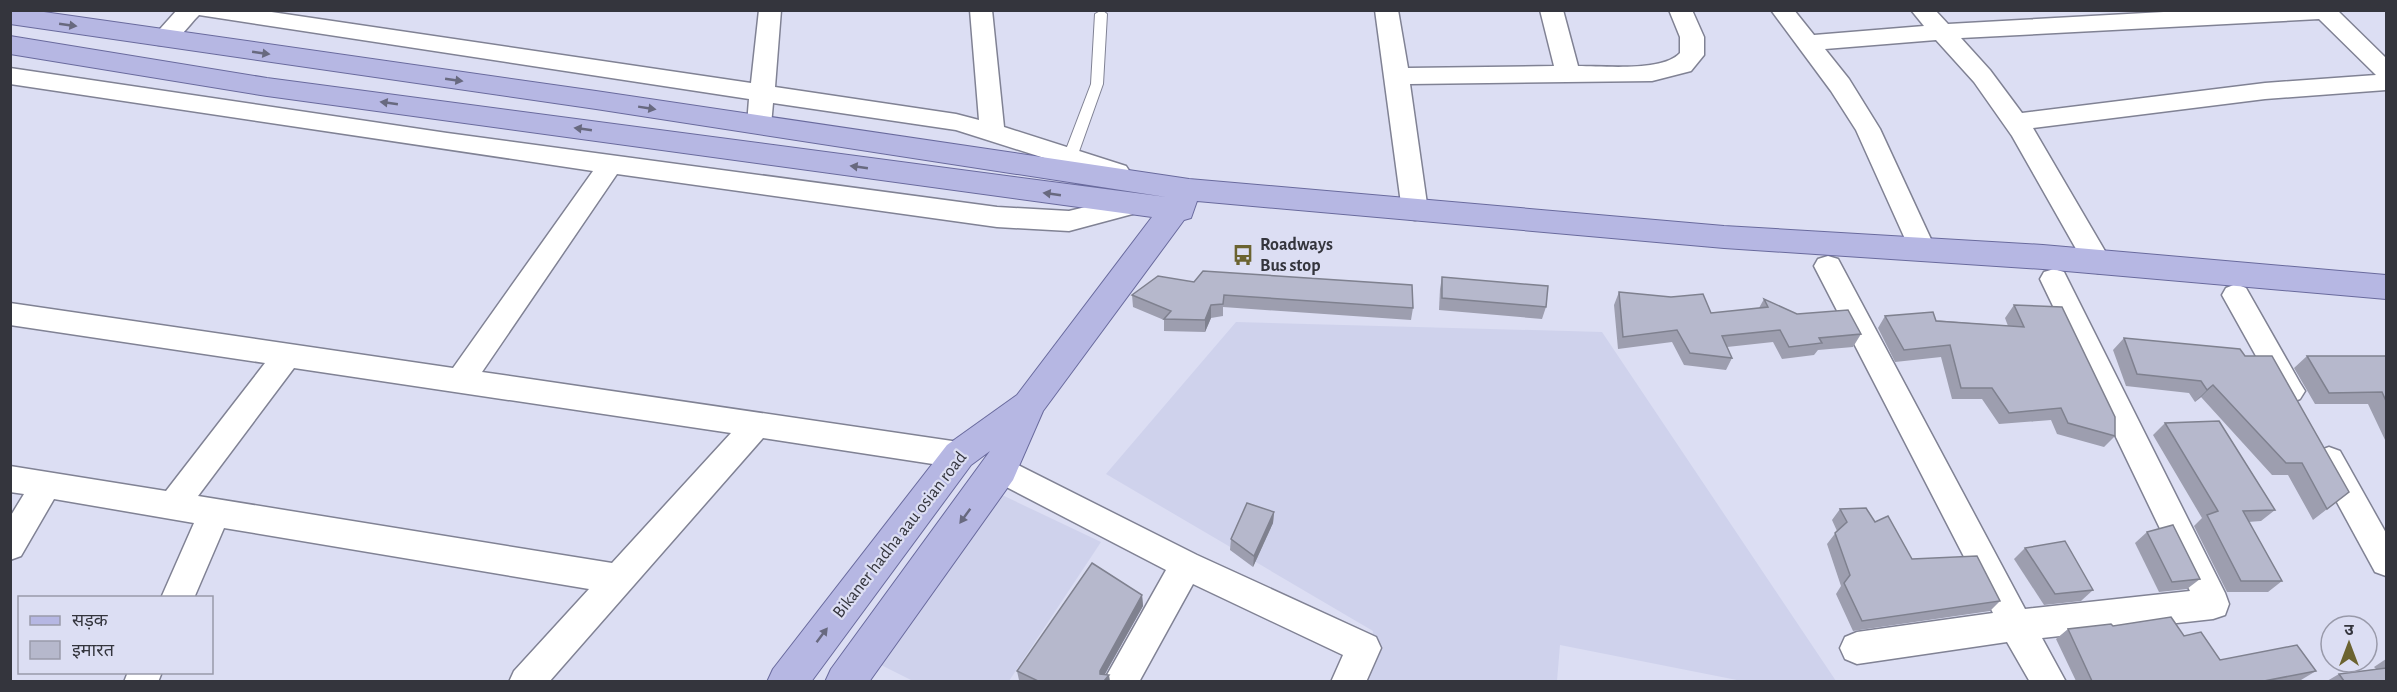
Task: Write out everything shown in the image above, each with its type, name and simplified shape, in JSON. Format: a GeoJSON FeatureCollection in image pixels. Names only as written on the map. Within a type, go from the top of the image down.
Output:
{"type":"FeatureCollection","features":[{"type":"Feature","properties":{"kind":"main road"},"geometry":{"type":"LineString","coordinates":[[10,16],[759,125],[1182,199],[1363,228],[1828,266],[2054,279],[2386,308]]}},
{"type":"Feature","properties":{"kind":"main road"},"geometry":{"type":"LineString","coordinates":[[10,45],[267,87],[1131,205],[1182,199],[1415,211],[2386,287]]}},
{"type":"Feature","properties":{"kind":"main road","name":"Bikaner hadha aau osian road"},"geometry":{"type":"LineString","coordinates":[[845,681],[1000,469],[1029,404],[1182,199]]}},
{"type":"Feature","properties":{"kind":"main road","name":"Bikaner hadha aau osian road"},"geometry":{"type":"LineString","coordinates":[[787,681],[958,455],[1029,404]]}},
{"type":"Feature","properties":{"kind":"street"},"geometry":{"type":"LineString","coordinates":[[163,39],[191,10]]}},
{"type":"Feature","properties":{"kind":"street"},"geometry":{"type":"LineString","coordinates":[[206,10],[956,122],[992,131],[1182,199]]}},
{"type":"Feature","properties":{"kind":"street"},"geometry":{"type":"LineString","coordinates":[[759,125],[770,10]]}},
{"type":"Feature","properties":{"kind":"street"},"geometry":{"type":"LineString","coordinates":[[981,10],[992,131]]}},
{"type":"Feature","properties":{"kind":"street"},"geometry":{"type":"LineString","coordinates":[[1386,10],[1415,211]]}},
{"type":"Feature","properties":{"kind":"street"},"geometry":{"type":"LineString","coordinates":[[1551,10],[1568,74]]}},
{"type":"Feature","properties":{"kind":"street"},"geometry":{"type":"LineString","coordinates":[[1397,76],[1652,73],[1683,66],[1692,55],[1692,37],[1680,10]]}},
{"type":"Feature","properties":{"kind":"street"},"geometry":{"type":"LineString","coordinates":[[1782,10],[1808,42],[1868,129],[1923,250]]}},
{"type":"Feature","properties":{"kind":"street"},"geometry":{"type":"LineString","coordinates":[[1922,10],[1939,32],[1982,76],[2015,122],[2098,263]]}},
{"type":"Feature","properties":{"kind":"street"},"geometry":{"type":"LineString","coordinates":[[1808,42],[1939,32],[2041,19],[2325,11],[2386,71]]}},
{"type":"Feature","properties":{"kind":"street"},"geometry":{"type":"LineString","coordinates":[[10,76],[611,164],[997,217],[1069,221],[1131,205]]}},
{"type":"Feature","properties":{"kind":"street"},"geometry":{"type":"LineString","coordinates":[[2015,122],[2265,91],[2386,82]]}},
{"type":"Feature","properties":{"kind":"street"},"geometry":{"type":"LineString","coordinates":[[460,381],[611,164]]}},
{"type":"Feature","properties":{"kind":"street"},"geometry":{"type":"LineString","coordinates":[[1828,266],[2016,625],[2049,681]]}},
{"type":"Feature","properties":{"kind":"street"},"geometry":{"type":"LineString","coordinates":[[1857,648],[2016,625],[2213,604],[2054,279]]}},
{"type":"Feature","properties":{"kind":"street"},"geometry":{"type":"LineString","coordinates":[[2236,295],[2386,562]]}},
{"type":"Feature","properties":{"kind":"street"},"geometry":{"type":"LineString","coordinates":[[10,314],[958,455]]}},
{"type":"Feature","properties":{"kind":"street"},"geometry":{"type":"LineString","coordinates":[[173,506],[288,354]]}},
{"type":"Feature","properties":{"kind":"street"},"geometry":{"type":"LineString","coordinates":[[526,681],[756,426]]}},
{"type":"Feature","properties":{"kind":"street"},"geometry":{"type":"LineString","coordinates":[[1000,469],[1186,565],[1364,648],[1348,681]]}},
{"type":"Feature","properties":{"kind":"street"},"geometry":{"type":"LineString","coordinates":[[10,479],[618,579]]}},
{"type":"Feature","properties":{"kind":"street"},"geometry":{"type":"LineString","coordinates":[[10,546],[46,485]]}},
{"type":"Feature","properties":{"kind":"street"},"geometry":{"type":"LineString","coordinates":[[177,596],[214,512]]}},
{"type":"Feature","properties":{"kind":"street"},"geometry":{"type":"LineString","coordinates":[[1120,681],[1186,565]]}},
{"type":"Feature","properties":{"kind":"lane"},"geometry":{"type":"LineString","coordinates":[[1070,160],[1097,84],[1101,14]]}},
{"type":"Feature","properties":{"kind":"shaded area"},"geometry":{"type":"Polygon","coordinates":[[[1236,322],[1602,332],[1836,681],[1742,681],[1560,645],[1557,681],[1366,681],[1373,631],[1106,474],[1236,322]]]}},
{"type":"Feature","properties":{"kind":"shaded area"},"geometry":{"type":"Polygon","coordinates":[[[1002,495],[1101,542],[1009,681],[913,681],[879,664],[1002,495]]]}},
{"type":"Feature","properties":{"kind":"building"},"geometry":{"type":"Polygon","coordinates":[[[1203,271],[1412,285],[1413,308],[1224,295],[1223,304],[1211,305],[1205,320],[1164,319],[1171,311],[1132,295],[1158,276],[1194,282],[1203,271]]]}},
{"type":"Feature","properties":{"kind":"building"},"geometry":{"type":"Polygon","coordinates":[[[1442,277],[1548,286],[1546,307],[1442,298],[1442,277]]]}},
{"type":"Feature","properties":{"kind":"building"},"geometry":{"type":"Polygon","coordinates":[[[1619,292],[1671,297],[1703,294],[1711,313],[1768,307],[1764,299],[1797,314],[1848,310],[1861,334],[1819,338],[1822,343],[1789,347],[1780,330],[1722,336],[1732,358],[1690,353],[1677,330],[1623,337],[1619,292]]]}},
{"type":"Feature","properties":{"kind":"building"},"geometry":{"type":"Polygon","coordinates":[[[2014,305],[2062,307],[2115,417],[2115,436],[2068,423],[2061,408],[2009,413],[1992,388],[1961,388],[1950,345],[1904,350],[1885,316],[1933,312],[1936,321],[2024,327],[2014,305]]]}},
{"type":"Feature","properties":{"kind":"building"},"geometry":{"type":"Polygon","coordinates":[[[2124,338],[2240,349],[2245,356],[2272,356],[2349,492],[2327,509],[2302,463],[2286,463],[2213,385],[2207,390],[2201,381],[2137,374],[2124,338]]]}},
{"type":"Feature","properties":{"kind":"building"},"geometry":{"type":"Polygon","coordinates":[[[2307,356],[2386,356],[2386,401],[2382,392],[2329,393],[2307,356]]]}},
{"type":"Feature","properties":{"kind":"building"},"geometry":{"type":"Polygon","coordinates":[[[2219,421],[2275,510],[2243,511],[2282,581],[2241,581],[2207,515],[2218,511],[2165,423],[2219,421]]]}},
{"type":"Feature","properties":{"kind":"building"},"geometry":{"type":"Polygon","coordinates":[[[1247,503],[1274,512],[1254,556],[1231,539],[1247,503]]]}},
{"type":"Feature","properties":{"kind":"building"},"geometry":{"type":"Polygon","coordinates":[[[1866,508],[1875,522],[1888,516],[1912,559],[1977,556],[2000,601],[1862,621],[1844,583],[1850,575],[1835,533],[1847,522],[1840,509],[1866,508]]]}},
{"type":"Feature","properties":{"kind":"building"},"geometry":{"type":"Polygon","coordinates":[[[2173,525],[2200,579],[2172,582],[2147,532],[2173,525]]]}},
{"type":"Feature","properties":{"kind":"building"},"geometry":{"type":"Polygon","coordinates":[[[2065,541],[2093,590],[2055,594],[2025,548],[2065,541]]]}},
{"type":"Feature","properties":{"kind":"building"},"geometry":{"type":"Polygon","coordinates":[[[1092,563],[1142,595],[1100,671],[1100,674],[1109,675],[1104,681],[1038,681],[1017,671],[1092,563]]]}},
{"type":"Feature","properties":{"kind":"building"},"geometry":{"type":"Polygon","coordinates":[[[2171,617],[2184,636],[2201,632],[2220,660],[2297,645],[2316,671],[2264,681],[2092,681],[2068,629],[2111,624],[2113,626],[2171,617]]]}},
{"type":"Feature","properties":{"kind":"building"},"geometry":{"type":"Polygon","coordinates":[[[2386,668],[2386,681],[2344,681],[2339,674],[2379,674],[2379,669],[2386,668]]]}},
{"type":"Feature","properties":{"kind":"place","name":"Roadways Bus stop"},"geometry":{"type":"Point","coordinates":[1243,255]}}]}
